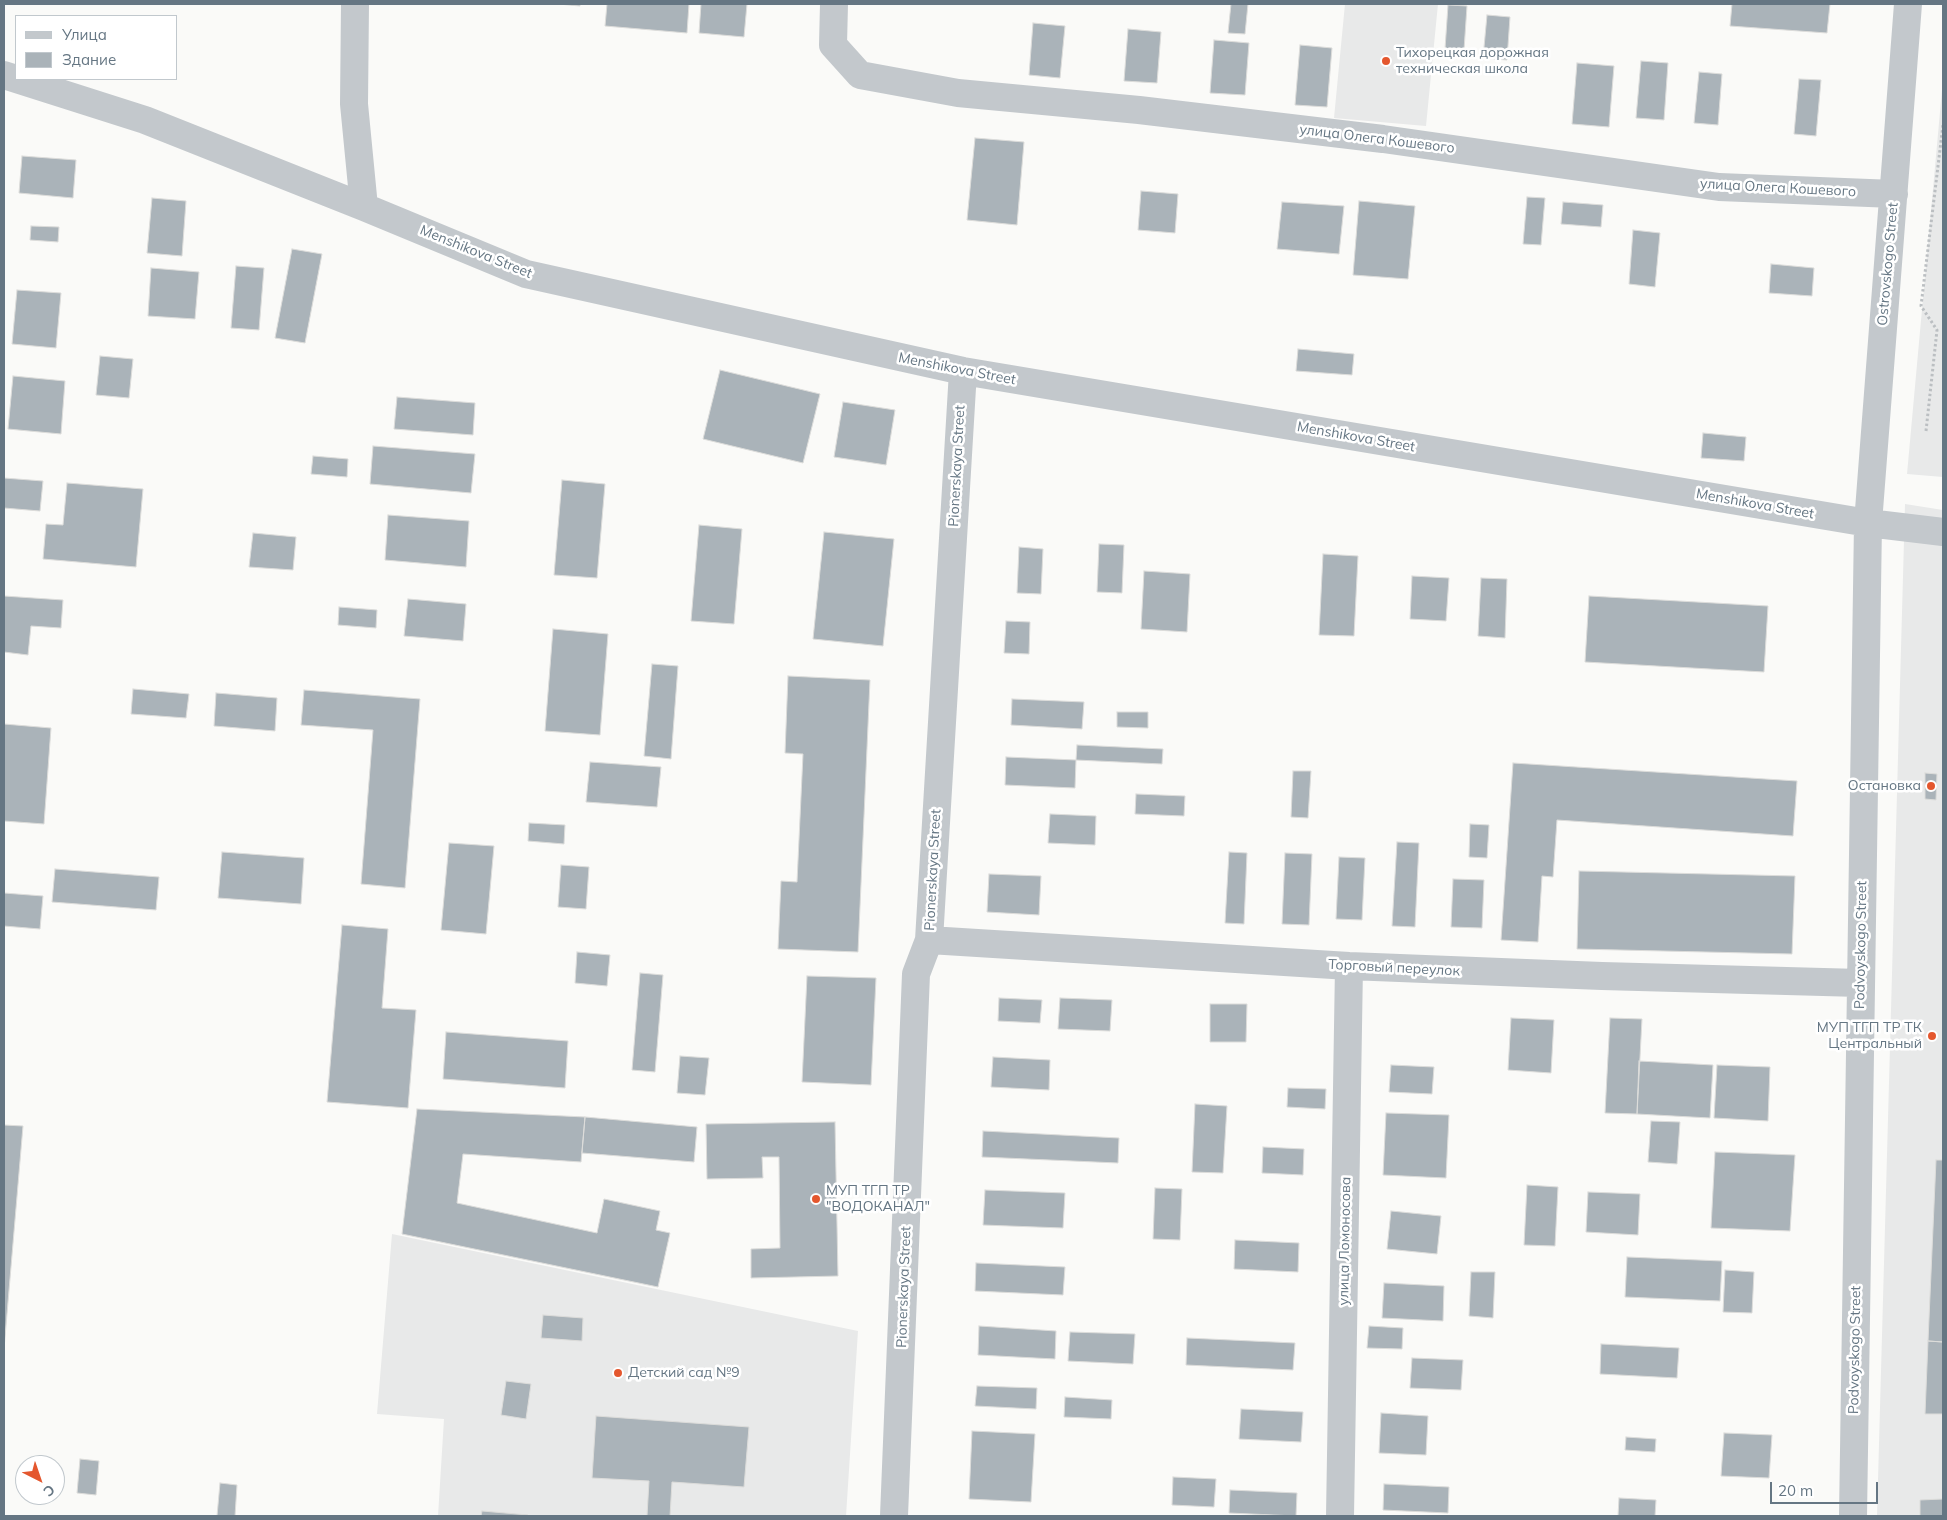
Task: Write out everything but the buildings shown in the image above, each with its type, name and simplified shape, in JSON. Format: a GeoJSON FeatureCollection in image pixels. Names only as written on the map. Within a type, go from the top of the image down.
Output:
{"type":"FeatureCollection","features":[{"type":"Feature","properties":{"kind":"street"},"geometry":{"type":"LineString","coordinates":[[355,4],[354,104],[364,206]]}},
{"type":"Feature","properties":{"kind":"street","name":"улица Олега Кошевого"},"geometry":{"type":"LineString","coordinates":[[834,4],[834,45],[860,75],[958,93],[1139,110],[1384,139],[1720,187],[1894,194]]}},
{"type":"Feature","properties":{"kind":"street","name":"Ostrovskogo Street"},"geometry":{"type":"LineString","coordinates":[[1868,523],[1908,4]]}},
{"type":"Feature","properties":{"kind":"street","name":"Menshikova Street"},"geometry":{"type":"LineString","coordinates":[[20,80],[145,120],[364,206],[526,274],[962,372],[1868,523],[1943,532]]}},
{"type":"Feature","properties":{"kind":"street","name":"Pionerskaya Street"},"geometry":{"type":"LineString","coordinates":[[894,1516],[916,974],[929,940],[962,372]]}},
{"type":"Feature","properties":{"kind":"street","name":"Podvoyskogo Street"},"geometry":{"type":"LineString","coordinates":[[1853,1516],[1868,523]]}},
{"type":"Feature","properties":{"kind":"street","name":"Торговый переулок"},"geometry":{"type":"LineString","coordinates":[[929,940],[1349,966],[1602,976],[1860,983]]}},
{"type":"Feature","properties":{"kind":"street","name":"улица Ломоносова"},"geometry":{"type":"LineString","coordinates":[[1340,1516],[1349,966]]}},
{"type":"Feature","properties":{"kind":"path"},"geometry":{"type":"LineString","coordinates":[[1926,431],[1937,330],[1921,306],[1943,125]]}},
{"type":"Feature","properties":{"kind":"shaded area","name":"Тихорецкая дорожная техническая школа"},"geometry":{"type":"Polygon","coordinates":[[[1345,4],[1438,4],[1426,126],[1334,118],[1345,4]]]}},
{"type":"Feature","properties":{"kind":"shaded area"},"geometry":{"type":"Polygon","coordinates":[[[1943,79],[1943,477],[1907,474],[1943,79]]]}},
{"type":"Feature","properties":{"kind":"shaded area"},"geometry":{"type":"Polygon","coordinates":[[[1905,504],[1943,510],[1943,1516],[1877,1516],[1905,504]]]}},
{"type":"Feature","properties":{"kind":"shaded area","name":"Детский сад №9"},"geometry":{"type":"Polygon","coordinates":[[[392,1234],[858,1331],[846,1516],[438,1516],[444,1419],[377,1414],[392,1234]]]}},
{"type":"Feature","properties":{"kind":"place","name":"Тихорецкая дорожная техническая школа"},"geometry":{"type":"Point","coordinates":[1386,61]}},
{"type":"Feature","properties":{"kind":"place","name":"Остановка"},"geometry":{"type":"Point","coordinates":[1931,786]}},
{"type":"Feature","properties":{"kind":"place","name":"МУП ТГП ТР ТК Центральный"},"geometry":{"type":"Point","coordinates":[1932,1036]}},
{"type":"Feature","properties":{"kind":"place","name":"МУП ТГП ТР \"ВОДОКАНАЛ\""},"geometry":{"type":"Point","coordinates":[816,1199]}},
{"type":"Feature","properties":{"kind":"place","name":"Детский сад №9"},"geometry":{"type":"Point","coordinates":[618,1373]}}]}
